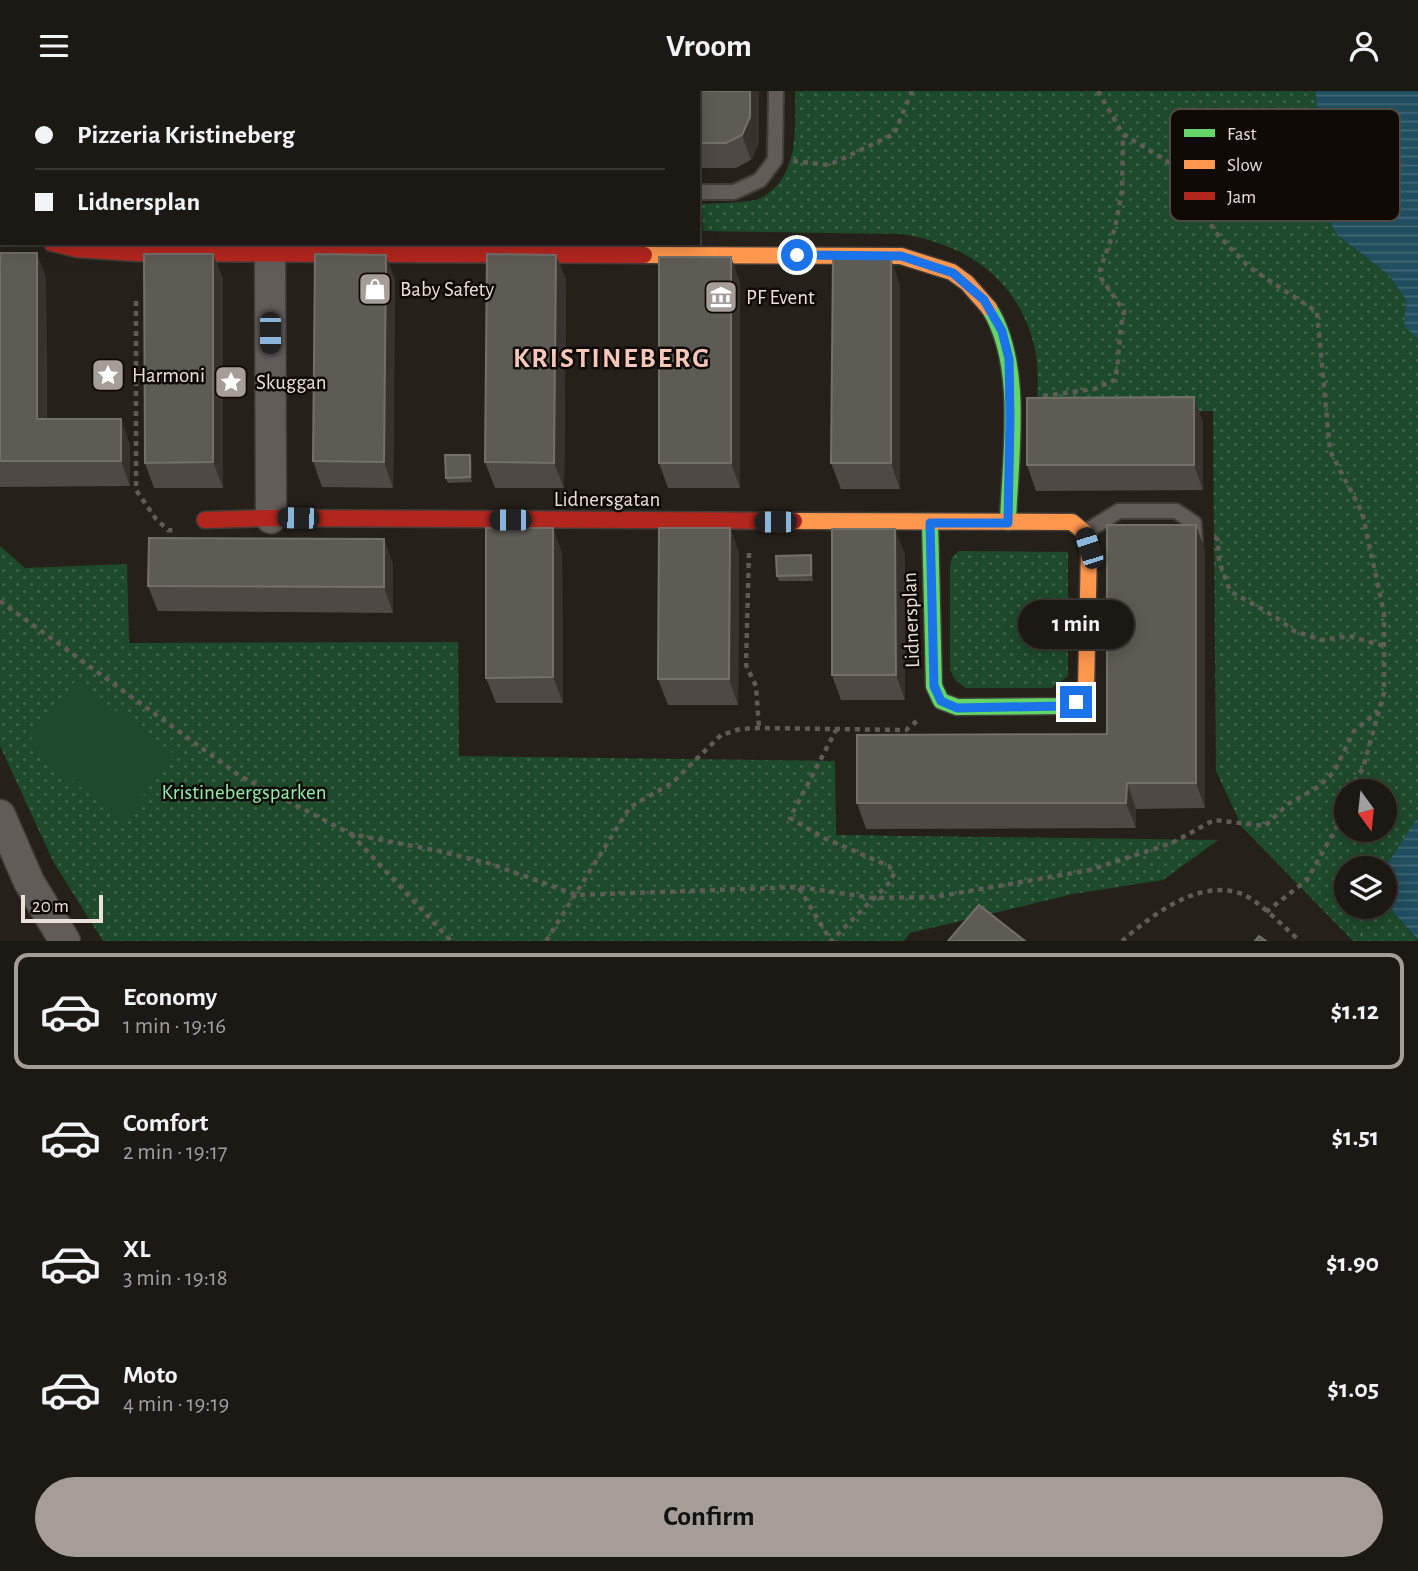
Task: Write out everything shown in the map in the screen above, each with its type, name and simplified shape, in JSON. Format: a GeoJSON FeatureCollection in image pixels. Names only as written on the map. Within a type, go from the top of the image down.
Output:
{"type":"FeatureCollection","features":[{"type":"Feature","properties":{"kind":"street"},"geometry":{"type":"LineString","coordinates":[[60,245],[77,249],[136,253],[617,249],[901,256],[953,273],[984,300],[1002,331],[1009,359],[1008,523],[1072,522],[1084,532]]}},
{"type":"Feature","properties":{"kind":"street"},"geometry":{"type":"LineString","coordinates":[[270,253],[271,518]]}},
{"type":"Feature","properties":{"kind":"street","name":"Lidnersgatan"},"geometry":{"type":"LineString","coordinates":[[205,520],[271,518],[1008,523]]}},
{"type":"Feature","properties":{"kind":"street","name":"Lidnersplan"},"geometry":{"type":"LineString","coordinates":[[930,523],[934,686],[941,701],[957,708],[1062,706],[1076,702],[1086,690],[1089,548],[1084,532]]}},
{"type":"Feature","properties":{"kind":"street"},"geometry":{"type":"LineString","coordinates":[[0,815],[29,882],[65,941]]}},
{"type":"Feature","properties":{"kind":"lane"},"geometry":{"type":"LineString","coordinates":[[700,192],[734,192],[761,180],[775,160],[776,91]]}},
{"type":"Feature","properties":{"kind":"lane"},"geometry":{"type":"LineString","coordinates":[[1084,532],[1119,511],[1176,511],[1194,523],[1195,543]]}},
{"type":"Feature","properties":{"kind":"path"},"geometry":{"type":"LineString","coordinates":[[775,160],[830,165],[894,134],[912,91]]}},
{"type":"Feature","properties":{"kind":"path"},"geometry":{"type":"LineString","coordinates":[[1098,91],[1123,134],[1170,162]]}},
{"type":"Feature","properties":{"kind":"path"},"geometry":{"type":"LineString","coordinates":[[1041,397],[1094,389],[1115,380],[1120,357],[1119,332],[1124,311],[1101,278],[1100,270],[1115,228],[1122,191],[1123,134]]}},
{"type":"Feature","properties":{"kind":"path"},"geometry":{"type":"LineString","coordinates":[[1209,221],[1214,231],[1250,267],[1317,312],[1330,451],[1362,512],[1384,613],[1384,693],[1363,768],[1356,779]]}},
{"type":"Feature","properties":{"kind":"path"},"geometry":{"type":"LineString","coordinates":[[136,301],[136,490],[156,519],[168,530],[182,532],[205,520]]}},
{"type":"Feature","properties":{"kind":"path"},"geometry":{"type":"LineString","coordinates":[[749,521],[746,665],[756,686],[759,728]]}},
{"type":"Feature","properties":{"kind":"path"},"geometry":{"type":"LineString","coordinates":[[1194,523],[1209,529],[1218,540],[1219,561],[1230,591],[1274,616],[1294,631],[1322,640],[1349,636],[1384,646]]}},
{"type":"Feature","properties":{"kind":"path"},"geometry":{"type":"LineString","coordinates":[[0,601],[240,776],[351,834],[491,864],[577,895],[799,887],[873,898],[935,897],[1090,870],[1172,843],[1214,820],[1265,826],[1288,804],[1318,787],[1334,772],[1354,731],[1378,711]]}},
{"type":"Feature","properties":{"kind":"path"},"geometry":{"type":"LineString","coordinates":[[546,941],[630,807],[672,783],[721,734],[759,728],[906,730]]}},
{"type":"Feature","properties":{"kind":"path"},"geometry":{"type":"LineString","coordinates":[[799,887],[831,941],[891,881],[894,873],[889,866],[824,838],[790,818],[836,730]]}},
{"type":"Feature","properties":{"kind":"path"},"geometry":{"type":"LineString","coordinates":[[1266,912],[1307,880],[1334,832]]}},
{"type":"Feature","properties":{"kind":"path"},"geometry":{"type":"LineString","coordinates":[[351,834],[451,941]]}},
{"type":"Feature","properties":{"kind":"path"},"geometry":{"type":"LineString","coordinates":[[1122,941],[1143,923],[1186,898],[1213,890],[1243,894],[1300,941]]}},
{"type":"Feature","properties":{"kind":"green space"},"geometry":{"type":"Polygon","coordinates":[[[795,91],[1315,91],[1317,109],[1170,109],[1170,221],[1330,221],[1337,235],[1389,275],[1406,300],[1405,326],[1418,339],[1418,817],[1397,896],[1397,856],[1334,856],[1334,919],[1397,919],[1397,917],[1418,941],[1353,941],[1242,827],[1216,771],[1213,411],[1037,415],[1036,353],[1026,321],[1002,283],[986,268],[947,246],[901,234],[703,231],[702,204],[761,198],[783,178],[793,151],[795,91]]]}},
{"type":"Feature","properties":{"kind":"green space","name":"Kristinebergsparken"},"geometry":{"type":"Polygon","coordinates":[[[0,546],[25,568],[127,564],[129,643],[458,642],[459,756],[835,761],[836,835],[1218,840],[1163,880],[1073,894],[910,933],[904,941],[103,941],[54,863],[0,746],[0,546]]]}},
{"type":"Feature","properties":{"kind":"green space"},"geometry":{"type":"Polygon","coordinates":[[[959,551],[1068,552],[1068,676],[1052,688],[966,688],[955,680],[950,670],[950,567],[952,557],[959,551]]]}},
{"type":"Feature","properties":{"kind":"green space"},"geometry":{"type":"Polygon","coordinates":[[[75,681],[174,754],[125,820],[26,746],[75,681]]]}},
{"type":"Feature","properties":{"kind":"water"},"geometry":{"type":"Polygon","coordinates":[[[1315,91],[1418,91],[1418,339],[1404,326],[1406,300],[1389,275],[1337,235],[1330,221],[1400,221],[1400,109],[1317,109],[1315,91]]]}},
{"type":"Feature","properties":{"kind":"water"},"geometry":{"type":"Polygon","coordinates":[[[1418,817],[1418,940],[1397,916],[1397,856],[1393,856],[1418,817]]]}},
{"type":"Feature","properties":{"kind":"building"},"geometry":{"type":"Polygon","coordinates":[[[700,91],[750,91],[750,117],[742,135],[726,143],[700,143],[700,91]]]}},
{"type":"Feature","properties":{"kind":"building"},"geometry":{"type":"Polygon","coordinates":[[[0,253],[37,253],[37,419],[121,419],[121,461],[0,461],[0,253]]]}},
{"type":"Feature","properties":{"kind":"building"},"geometry":{"type":"Polygon","coordinates":[[[144,254],[213,254],[213,462],[145,463],[144,254]]]}},
{"type":"Feature","properties":{"kind":"building"},"geometry":{"type":"Polygon","coordinates":[[[315,254],[386,255],[384,462],[313,461],[315,254]]]}},
{"type":"Feature","properties":{"kind":"building"},"geometry":{"type":"Polygon","coordinates":[[[487,254],[556,255],[554,463],[485,462],[487,254]]]}},
{"type":"Feature","properties":{"kind":"building"},"geometry":{"type":"Polygon","coordinates":[[[833,256],[891,259],[891,463],[831,463],[833,256]]]}},
{"type":"Feature","properties":{"kind":"building"},"geometry":{"type":"Polygon","coordinates":[[[659,257],[731,257],[731,463],[659,463],[659,257]]]}},
{"type":"Feature","properties":{"kind":"building"},"geometry":{"type":"Polygon","coordinates":[[[1194,397],[1194,465],[1027,465],[1027,398],[1194,397]]]}},
{"type":"Feature","properties":{"kind":"building"},"geometry":{"type":"Polygon","coordinates":[[[445,455],[470,455],[470,477],[446,478],[445,455]]]}},
{"type":"Feature","properties":{"kind":"building"},"geometry":{"type":"Polygon","coordinates":[[[1107,525],[1196,525],[1196,783],[1127,783],[1126,803],[857,803],[857,735],[1107,734],[1107,525]]]}},
{"type":"Feature","properties":{"kind":"building"},"geometry":{"type":"Polygon","coordinates":[[[486,528],[553,528],[553,677],[486,678],[486,528]]]}},
{"type":"Feature","properties":{"kind":"building"},"geometry":{"type":"Polygon","coordinates":[[[659,528],[730,528],[729,679],[658,679],[659,528]]]}},
{"type":"Feature","properties":{"kind":"building"},"geometry":{"type":"Polygon","coordinates":[[[832,529],[895,529],[896,675],[832,675],[832,529]]]}},
{"type":"Feature","properties":{"kind":"building"},"geometry":{"type":"Polygon","coordinates":[[[149,538],[384,539],[384,587],[148,586],[149,538]]]}},
{"type":"Feature","properties":{"kind":"building"},"geometry":{"type":"Polygon","coordinates":[[[811,555],[811,575],[777,576],[776,556],[811,555]]]}},
{"type":"Feature","properties":{"kind":"building"},"geometry":{"type":"Polygon","coordinates":[[[979,905],[1025,941],[948,941],[979,905]]]}},
{"type":"Feature","properties":{"kind":"traffic: fast"},"geometry":{"type":"LineString","coordinates":[[989,308],[1000,331],[1011,384],[1013,412],[1008,522]]}},
{"type":"Feature","properties":{"kind":"traffic: fast"},"geometry":{"type":"LineString","coordinates":[[930,523],[934,686],[941,701],[957,707],[1062,706],[1075,702],[1080,696]]}},
{"type":"Feature","properties":{"kind":"traffic: slow"},"geometry":{"type":"LineString","coordinates":[[644,255],[901,256],[952,272],[967,283],[989,308]]}},
{"type":"Feature","properties":{"kind":"traffic: slow"},"geometry":{"type":"LineString","coordinates":[[794,521],[1072,522],[1084,532],[1089,548],[1086,690],[1080,696]]}},
{"type":"Feature","properties":{"kind":"traffic: jam"},"geometry":{"type":"LineString","coordinates":[[60,245],[77,249],[136,253],[644,255]]}},
{"type":"Feature","properties":{"kind":"traffic: jam"},"geometry":{"type":"LineString","coordinates":[[205,520],[271,518],[794,521]]}},
{"type":"Feature","properties":{"kind":"place","name":"Baby Safety"},"geometry":{"type":"Point","coordinates":[375,289]}},
{"type":"Feature","properties":{"kind":"place","name":"PF Event"},"geometry":{"type":"Point","coordinates":[721,297]}},
{"type":"Feature","properties":{"kind":"place","name":"Harmoni"},"geometry":{"type":"Point","coordinates":[108,375]}},
{"type":"Feature","properties":{"kind":"place","name":"Skuggan"},"geometry":{"type":"Point","coordinates":[231,382]}},
{"type":"Feature","properties":{"kind":"district","name":"KRISTINEBERG"},"geometry":{"type":"Point","coordinates":[612,359]}},
{"type":"Feature","properties":{"kind":"route"},"geometry":{"type":"LineString","coordinates":[[797,255],[901,256],[953,273],[984,300],[1002,331],[1009,359],[1008,523],[930,523],[934,686],[941,701],[957,708],[1062,706],[1076,702]]}}]}
